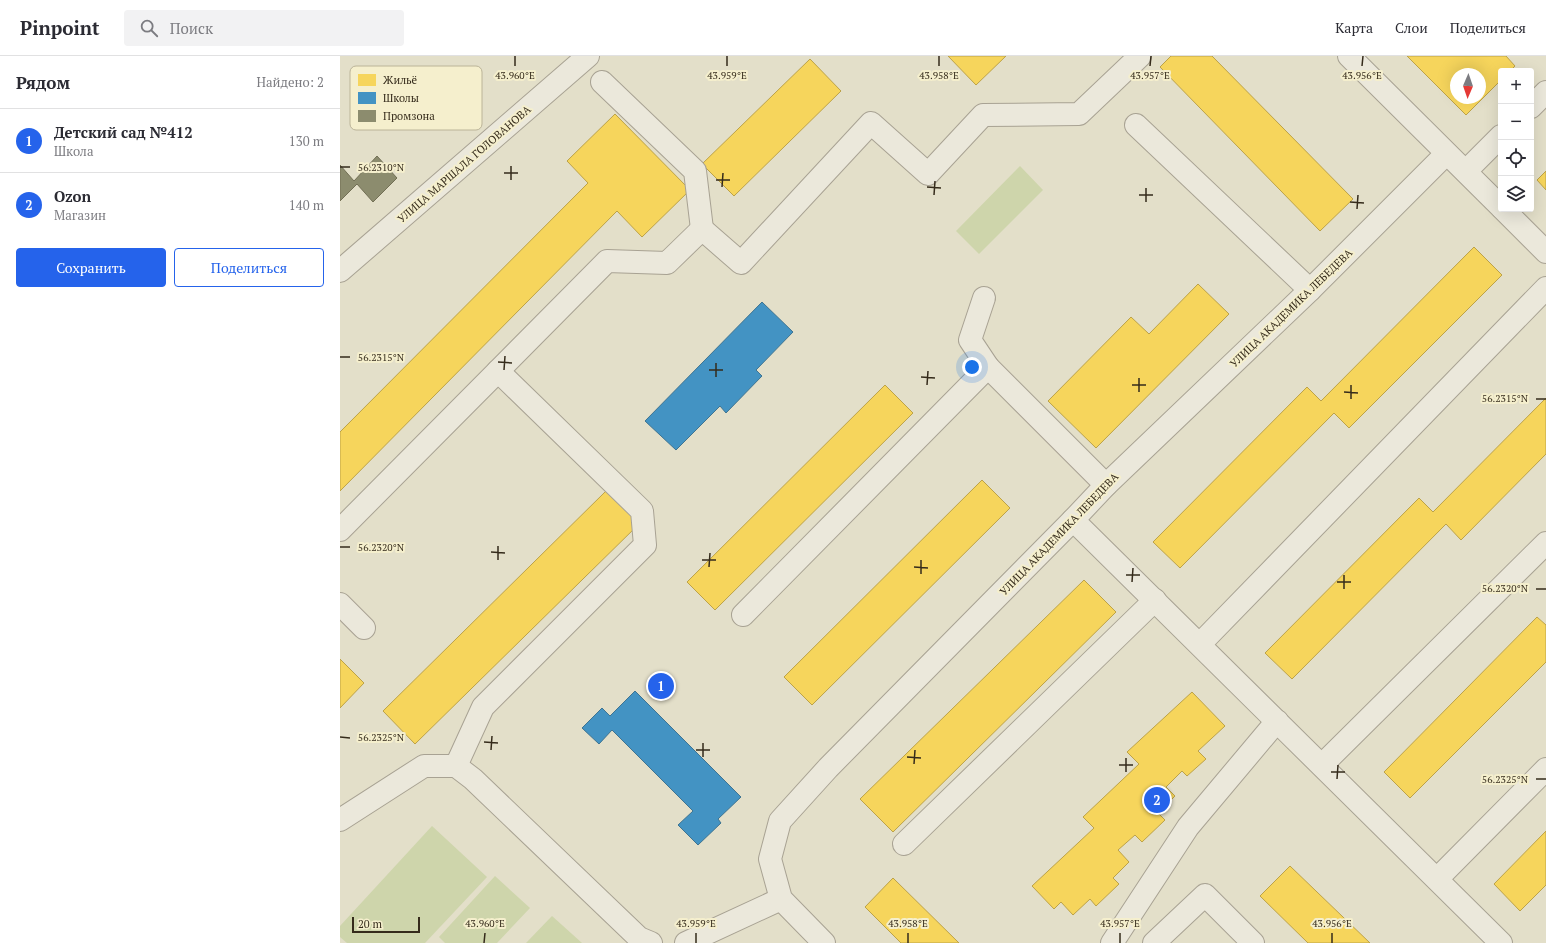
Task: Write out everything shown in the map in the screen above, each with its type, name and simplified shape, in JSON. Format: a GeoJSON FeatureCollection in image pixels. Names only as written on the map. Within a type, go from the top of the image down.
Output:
{"type":"FeatureCollection","features":[{"type":"Feature","properties":{"kind":"street","name":"УЛИЦА МАРШАЛА ГОЛОВАНОВА"},"geometry":{"type":"LineString","coordinates":[[340,271],[588,56]]}},
{"type":"Feature","properties":{"kind":"street"},"geometry":{"type":"LineString","coordinates":[[602,82],[695,171],[702,228],[741,263],[871,123],[928,174],[983,116],[1079,114],[1140,56]]}},
{"type":"Feature","properties":{"kind":"street"},"geometry":{"type":"LineString","coordinates":[[1348,56],[1498,204]]}},
{"type":"Feature","properties":{"kind":"street"},"geometry":{"type":"LineString","coordinates":[[1534,104],[1546,92]]}},
{"type":"Feature","properties":{"kind":"street"},"geometry":{"type":"LineString","coordinates":[[1136,125],[1310,290]]}},
{"type":"Feature","properties":{"kind":"street"},"geometry":{"type":"LineString","coordinates":[[1466,171],[1498,139]]}},
{"type":"Feature","properties":{"kind":"street","name":"УЛИЦА АКАДЕМИКА ЛЕБЕДЕВА"},"geometry":{"type":"LineString","coordinates":[[824,943],[781,899],[770,859],[780,821],[834,762],[1073,520],[1106,484],[1310,290],[1446,154]]}},
{"type":"Feature","properties":{"kind":"street"},"geometry":{"type":"LineString","coordinates":[[1506,212],[1546,252]]}},
{"type":"Feature","properties":{"kind":"street"},"geometry":{"type":"LineString","coordinates":[[340,530],[607,261],[667,263],[702,228]]}},
{"type":"Feature","properties":{"kind":"street"},"geometry":{"type":"LineString","coordinates":[[1200,644],[1546,288]]}},
{"type":"Feature","properties":{"kind":"street"},"geometry":{"type":"LineString","coordinates":[[984,298],[970,340],[988,367],[1106,484]]}},
{"type":"Feature","properties":{"kind":"street"},"geometry":{"type":"LineString","coordinates":[[743,615],[988,367]]}},
{"type":"Feature","properties":{"kind":"street"},"geometry":{"type":"LineString","coordinates":[[456,766],[483,707],[645,545],[642,511],[498,370]]}},
{"type":"Feature","properties":{"kind":"street"},"geometry":{"type":"LineString","coordinates":[[1073,520],[1501,943]]}},
{"type":"Feature","properties":{"kind":"street"},"geometry":{"type":"LineString","coordinates":[[1322,765],[1546,543]]}},
{"type":"Feature","properties":{"kind":"street"},"geometry":{"type":"LineString","coordinates":[[904,844],[1155,600]]}},
{"type":"Feature","properties":{"kind":"street"},"geometry":{"type":"LineString","coordinates":[[340,604],[364,628]]}},
{"type":"Feature","properties":{"kind":"street"},"geometry":{"type":"LineString","coordinates":[[1112,943],[1188,827],[1278,721]]}},
{"type":"Feature","properties":{"kind":"street"},"geometry":{"type":"LineString","coordinates":[[340,820],[424,766],[456,766],[473,779],[639,938],[651,943]]}},
{"type":"Feature","properties":{"kind":"street"},"geometry":{"type":"LineString","coordinates":[[1437,879],[1546,769]]}},
{"type":"Feature","properties":{"kind":"street"},"geometry":{"type":"LineString","coordinates":[[1154,943],[1205,895],[1253,943]]}},
{"type":"Feature","properties":{"kind":"street"},"geometry":{"type":"LineString","coordinates":[[686,943],[781,899]]}},
{"type":"Feature","properties":{"kind":"green space"},"geometry":{"type":"Polygon","coordinates":[[[1020,166],[1043,190],[979,254],[956,231],[1020,166]]]}},
{"type":"Feature","properties":{"kind":"green space"},"geometry":{"type":"Polygon","coordinates":[[[432,826],[487,877],[425,943],[347,943],[340,937],[340,926],[432,826]]]}},
{"type":"Feature","properties":{"kind":"green space"},"geometry":{"type":"Polygon","coordinates":[[[495,876],[530,908],[497,943],[445,943],[439,937],[495,876]]]}},
{"type":"Feature","properties":{"kind":"green space"},"geometry":{"type":"Polygon","coordinates":[[[552,916],[582,943],[526,943],[552,916]]]}},
{"type":"Feature","properties":{"kind":"building: Жильё"},"geometry":{"type":"Polygon","coordinates":[[[948,56],[1006,56],[976,85],[948,56]]]}},
{"type":"Feature","properties":{"kind":"building: Жильё"},"geometry":{"type":"Polygon","coordinates":[[[1171,56],[1212,56],[1353,199],[1320,231],[1160,67],[1171,56]]]}},
{"type":"Feature","properties":{"kind":"building: Жильё"},"geometry":{"type":"Polygon","coordinates":[[[1407,56],[1506,56],[1515,66],[1513,68],[1498,68],[1498,83],[1486,95],[1486,68],[1450,68],[1450,99],[1407,56]]]}},
{"type":"Feature","properties":{"kind":"building: Жильё"},"geometry":{"type":"Polygon","coordinates":[[[810,59],[841,91],[734,196],[702,164],[810,59]]]}},
{"type":"Feature","properties":{"kind":"building: Жильё"},"geometry":{"type":"Polygon","coordinates":[[[1455,104],[1477,104],[1466,115],[1455,104]]]}},
{"type":"Feature","properties":{"kind":"building: Жильё"},"geometry":{"type":"Polygon","coordinates":[[[615,114],[690,190],[642,237],[617,211],[340,491],[340,432],[588,183],[567,161],[615,114]]]}},
{"type":"Feature","properties":{"kind":"building: Жильё"},"geometry":{"type":"Polygon","coordinates":[[[1546,171],[1546,190],[1537,180],[1546,171]]]}},
{"type":"Feature","properties":{"kind":"building: Жильё"},"geometry":{"type":"Polygon","coordinates":[[[1474,247],[1502,275],[1349,428],[1334,413],[1180,568],[1153,542],[1307,387],[1321,401],[1474,247]]]}},
{"type":"Feature","properties":{"kind":"building: Жильё"},"geometry":{"type":"Polygon","coordinates":[[[1198,284],[1229,314],[1096,448],[1048,401],[1131,317],[1149,334],[1198,284]]]}},
{"type":"Feature","properties":{"kind":"building: Жильё"},"geometry":{"type":"Polygon","coordinates":[[[885,385],[913,413],[715,610],[687,582],[885,385]]]}},
{"type":"Feature","properties":{"kind":"building: Жильё"},"geometry":{"type":"Polygon","coordinates":[[[1546,398],[1546,454],[1461,540],[1446,524],[1292,679],[1265,653],[1419,498],[1433,512],[1546,398]]]}},
{"type":"Feature","properties":{"kind":"building: Жильё"},"geometry":{"type":"Polygon","coordinates":[[[982,480],[1010,508],[812,705],[784,677],[982,480]]]}},
{"type":"Feature","properties":{"kind":"building: Жильё"},"geometry":{"type":"Polygon","coordinates":[[[606,491],[639,524],[415,744],[383,711],[606,491]]]}},
{"type":"Feature","properties":{"kind":"building: Жильё"},"geometry":{"type":"Polygon","coordinates":[[[1084,580],[1116,612],[893,832],[860,799],[1084,580]]]}},
{"type":"Feature","properties":{"kind":"building: Жильё"},"geometry":{"type":"Polygon","coordinates":[[[1537,617],[1546,625],[1546,662],[1410,798],[1384,772],[1537,617]]]}},
{"type":"Feature","properties":{"kind":"building: Жильё"},"geometry":{"type":"Polygon","coordinates":[[[340,659],[364,683],[340,708],[340,659]]]}},
{"type":"Feature","properties":{"kind":"building: Жильё"},"geometry":{"type":"Polygon","coordinates":[[[1192,692],[1225,726],[1198,751],[1206,759],[1187,776],[1182,771],[1166,787],[1175,796],[1158,813],[1165,820],[1142,842],[1135,835],[1118,850],[1129,862],[1113,878],[1119,884],[1096,906],[1090,899],[1073,915],[1061,902],[1054,909],[1032,886],[1094,828],[1083,817],[1139,764],[1127,752],[1192,692]]]}},
{"type":"Feature","properties":{"kind":"building: Жильё"},"geometry":{"type":"Polygon","coordinates":[[[1546,831],[1546,885],[1520,911],[1494,884],[1546,831]]]}},
{"type":"Feature","properties":{"kind":"building: Жильё"},"geometry":{"type":"Polygon","coordinates":[[[1290,866],[1370,943],[1308,943],[1260,896],[1290,866]]]}},
{"type":"Feature","properties":{"kind":"building: Жильё"},"geometry":{"type":"Polygon","coordinates":[[[893,878],[959,943],[901,943],[865,907],[893,878]]]}},
{"type":"Feature","properties":{"kind":"building: Школы"},"geometry":{"type":"Polygon","coordinates":[[[762,302],[793,332],[756,370],[762,376],[726,413],[720,406],[676,450],[645,421],[762,302]]]}},
{"type":"Feature","properties":{"kind":"building: Школы"},"geometry":{"type":"Polygon","coordinates":[[[635,691],[741,797],[718,819],[721,823],[698,845],[678,825],[693,811],[612,730],[599,744],[582,728],[602,708],[610,716],[635,691]]]}},
{"type":"Feature","properties":{"kind":"building: Промзона"},"geometry":{"type":"Polygon","coordinates":[[[377,156],[397,178],[373,202],[357,184],[340,201],[340,165],[354,181],[377,156]]]}},
{"type":"Feature","properties":{"kind":"place","name":"Детский сад №412"},"geometry":{"type":"Point","coordinates":[661,686]}},
{"type":"Feature","properties":{"kind":"place","name":"Ozon"},"geometry":{"type":"Point","coordinates":[1157,800]}}]}
